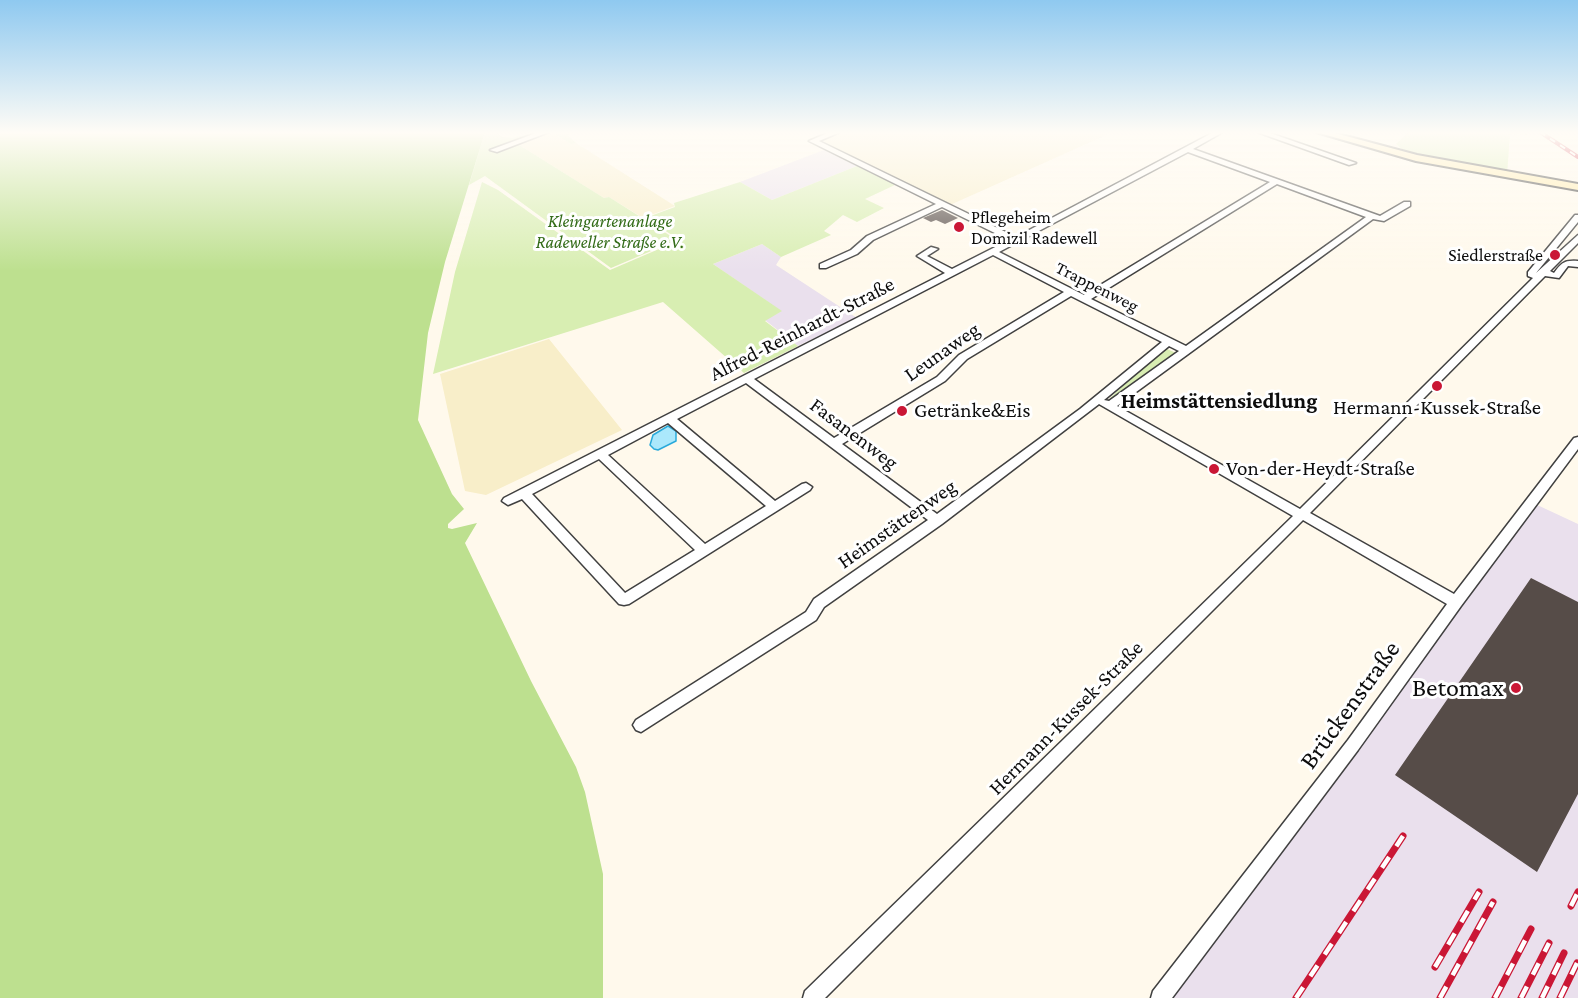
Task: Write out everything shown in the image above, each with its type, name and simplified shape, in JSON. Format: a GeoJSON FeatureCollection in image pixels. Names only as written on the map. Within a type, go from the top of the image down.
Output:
{"type":"FeatureCollection","features":[{"type":"Feature","properties":{"kind":"street"},"geometry":{"type":"LineString","coordinates":[[890,179],[1016,240]]}},
{"type":"Feature","properties":{"kind":"street","name":"Alfred-Reinhardt-Straße"},"geometry":{"type":"LineString","coordinates":[[508,501],[1131,179]]}},
{"type":"Feature","properties":{"kind":"street"},"geometry":{"type":"LineString","coordinates":[[1269,179],[1372,216]]}},
{"type":"Feature","properties":{"kind":"street"},"geometry":{"type":"LineString","coordinates":[[1531,179],[1578,187]]}},
{"type":"Feature","properties":{"kind":"street"},"geometry":{"type":"LineString","coordinates":[[1084,299],[1276,181]]}},
{"type":"Feature","properties":{"kind":"street"},"geometry":{"type":"LineString","coordinates":[[823,266],[854,252],[870,238],[942,204]]}},
{"type":"Feature","properties":{"kind":"street","name":"Heimstättenweg"},"geometry":{"type":"LineString","coordinates":[[641,725],[811,616],[819,603],[1105,403],[1187,351],[1372,216],[1381,219],[1407,204]]}},
{"type":"Feature","properties":{"kind":"street"},"geometry":{"type":"LineString","coordinates":[[1578,218],[1531,274],[1556,276],[1566,263],[1578,264]]}},
{"type":"Feature","properties":{"kind":"street","name":"Hermann-Kussek-Straße"},"geometry":{"type":"LineString","coordinates":[[812,998],[1302,515],[1578,238]]}},
{"type":"Feature","properties":{"kind":"street"},"geometry":{"type":"LineString","coordinates":[[934,249],[921,256],[952,273]]}},
{"type":"Feature","properties":{"kind":"street","name":"Trappenweg"},"geometry":{"type":"LineString","coordinates":[[993,252],[1187,351]]}},
{"type":"Feature","properties":{"kind":"street","name":"Leunaweg"},"geometry":{"type":"LineString","coordinates":[[835,444],[941,379],[963,357],[1071,292]]}},
{"type":"Feature","properties":{"kind":"street","name":"Heimstättenweg"},"geometry":{"type":"LineString","coordinates":[[1105,403],[1168,342]]}},
{"type":"Feature","properties":{"kind":"street","name":"Fasanenweg"},"geometry":{"type":"LineString","coordinates":[[747,378],[938,521]]}},
{"type":"Feature","properties":{"kind":"street"},"geometry":{"type":"LineString","coordinates":[[1105,403],[1456,602]]}},
{"type":"Feature","properties":{"kind":"street"},"geometry":{"type":"LineString","coordinates":[[669,418],[773,506]]}},
{"type":"Feature","properties":{"kind":"street","name":"Brückenstraße"},"geometry":{"type":"LineString","coordinates":[[1160,998],[1353,745],[1456,602],[1578,441]]}},
{"type":"Feature","properties":{"kind":"street"},"geometry":{"type":"LineString","coordinates":[[600,454],[703,550]]}},
{"type":"Feature","properties":{"kind":"street"},"geometry":{"type":"LineString","coordinates":[[524,493],[624,600],[806,487]]}},
{"type":"Feature","properties":{"kind":"shaded area"},"geometry":{"type":"Polygon","coordinates":[[[573,179],[632,179],[675,206],[643,218],[609,197],[604,198],[573,179]]]}},
{"type":"Feature","properties":{"kind":"shaded area"},"geometry":{"type":"Polygon","coordinates":[[[749,179],[826,179],[772,200],[740,182],[749,179]]]}},
{"type":"Feature","properties":{"kind":"shaded area"},"geometry":{"type":"Polygon","coordinates":[[[896,179],[1009,179],[950,205],[896,179]]]}},
{"type":"Feature","properties":{"kind":"shaded area"},"geometry":{"type":"Polygon","coordinates":[[[762,244],[781,257],[776,265],[857,318],[798,346],[765,320],[781,311],[713,264],[762,244]]]}},
{"type":"Feature","properties":{"kind":"shaded area"},"geometry":{"type":"Polygon","coordinates":[[[549,339],[622,430],[486,495],[465,491],[440,374],[549,339]]]}},
{"type":"Feature","properties":{"kind":"shaded area"},"geometry":{"type":"Polygon","coordinates":[[[1533,503],[1578,524],[1578,998],[1160,998],[1533,503]]]}},
{"type":"Feature","properties":{"kind":"green space"},"geometry":{"type":"Polygon","coordinates":[[[0,179],[471,179],[445,262],[428,333],[418,420],[452,494],[464,509],[448,524],[448,528],[477,523],[465,543],[531,681],[576,767],[585,792],[603,874],[603,998],[0,998],[0,179]]]}},
{"type":"Feature","properties":{"kind":"green space","name":"Kleingartenanlage Radeweller Straße e.V."},"geometry":{"type":"Polygon","coordinates":[[[471,179],[480,179],[469,185],[471,179]]]}},
{"type":"Feature","properties":{"kind":"green space","name":"Kleingartenanlage Radeweller Straße e.V."},"geometry":{"type":"Polygon","coordinates":[[[489,179],[573,179],[604,198],[609,197],[677,240],[611,268],[489,179]]]}},
{"type":"Feature","properties":{"kind":"green space"},"geometry":{"type":"Polygon","coordinates":[[[826,179],[885,179],[897,184],[865,199],[884,208],[857,222],[843,215],[824,231],[831,235],[781,257],[762,244],[713,264],[782,311],[765,321],[798,346],[744,373],[663,302],[433,374],[455,272],[482,182],[498,190],[610,270],[680,240],[645,218],[675,207],[674,203],[740,182],[772,200],[826,179]]]}},
{"type":"Feature","properties":{"kind":"green space"},"geometry":{"type":"Polygon","coordinates":[[[1167,349],[1176,353],[1112,400],[1110,398],[1162,350],[1167,349]]]}},
{"type":"Feature","properties":{"kind":"water"},"geometry":{"type":"Polygon","coordinates":[[[668,426],[676,431],[676,441],[658,450],[654,449],[650,445],[653,435],[668,426]]]}},
{"type":"Feature","properties":{"kind":"building"},"geometry":{"type":"Polygon","coordinates":[[[942,210],[958,218],[945,224],[923,218],[942,210]]]}},
{"type":"Feature","properties":{"kind":"building","name":"Betomax"},"geometry":{"type":"Polygon","coordinates":[[[1531,578],[1578,602],[1578,794],[1537,872],[1395,775],[1531,578]]]}},
{"type":"Feature","properties":{"kind":"railway"},"geometry":{"type":"LineString","coordinates":[[1296,998],[1403,836]]}},
{"type":"Feature","properties":{"kind":"railway"},"geometry":{"type":"LineString","coordinates":[[1435,967],[1479,892]]}},
{"type":"Feature","properties":{"kind":"railway"},"geometry":{"type":"LineString","coordinates":[[1571,906],[1578,892]]}},
{"type":"Feature","properties":{"kind":"railway"},"geometry":{"type":"LineString","coordinates":[[1440,998],[1493,902]]}},
{"type":"Feature","properties":{"kind":"railway"},"geometry":{"type":"LineString","coordinates":[[1495,998],[1531,929]]}},
{"type":"Feature","properties":{"kind":"railway"},"geometry":{"type":"LineString","coordinates":[[1521,998],[1549,943]]}},
{"type":"Feature","properties":{"kind":"railway"},"geometry":{"type":"LineString","coordinates":[[1542,998],[1564,953]]}},
{"type":"Feature","properties":{"kind":"railway"},"geometry":{"type":"LineString","coordinates":[[1560,998],[1577,963]]}},
{"type":"Feature","properties":{"kind":"place","name":"Pflegeheim Domizil Radewell"},"geometry":{"type":"Point","coordinates":[959,227]}},
{"type":"Feature","properties":{"kind":"place","name":"Siedlerstraße"},"geometry":{"type":"Point","coordinates":[1555,255]}},
{"type":"Feature","properties":{"kind":"place","name":"Hermann-Kussek-Straße"},"geometry":{"type":"Point","coordinates":[1437,386]}},
{"type":"Feature","properties":{"kind":"place","name":"Getränke&Eis"},"geometry":{"type":"Point","coordinates":[902,411]}},
{"type":"Feature","properties":{"kind":"place","name":"Von-der-Heydt-Straße"},"geometry":{"type":"Point","coordinates":[1214,469]}},
{"type":"Feature","properties":{"kind":"place","name":"Betomax"},"geometry":{"type":"Point","coordinates":[1516,688]}},
{"type":"Feature","properties":{"kind":"district","name":"Heimstättensiedlung"},"geometry":{"type":"Point","coordinates":[1219,401]}}]}
